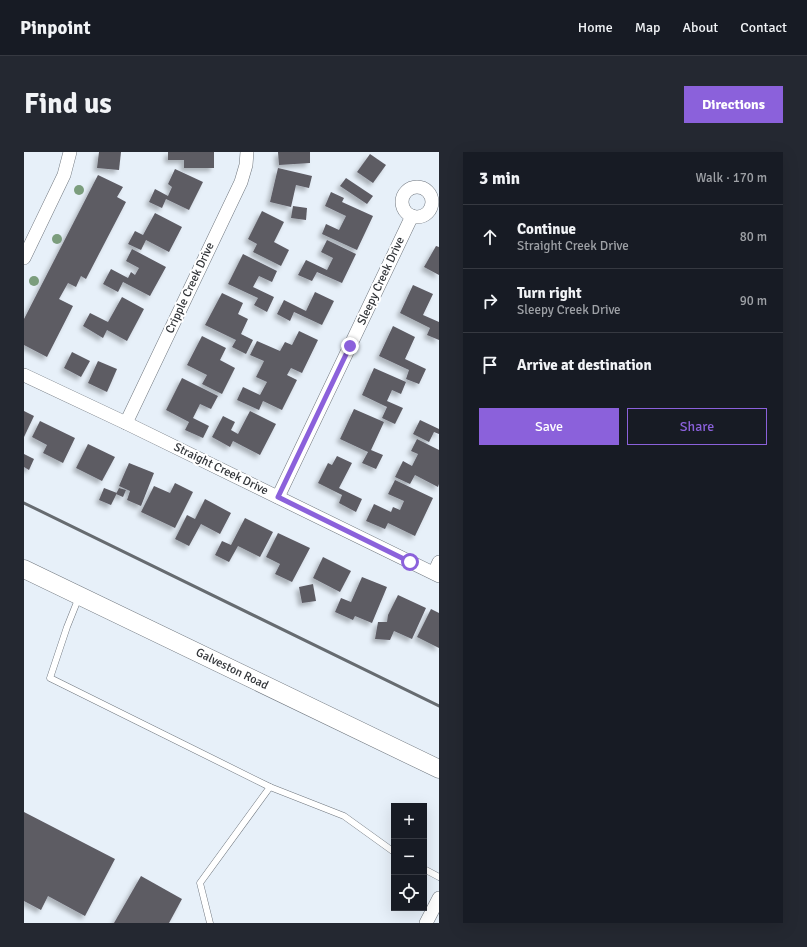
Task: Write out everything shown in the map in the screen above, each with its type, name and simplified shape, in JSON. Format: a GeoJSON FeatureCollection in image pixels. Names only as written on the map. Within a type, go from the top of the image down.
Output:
{"type":"FeatureCollection","features":[{"type":"Feature","properties":{"kind":"main road","name":"Galveston Road"},"geometry":{"type":"LineString","coordinates":[[24,569],[439,769]]}},
{"type":"Feature","properties":{"kind":"street"},"geometry":{"type":"LineString","coordinates":[[24,258],[64,175],[70,152]]}},
{"type":"Feature","properties":{"kind":"street","name":"Cripple Creek Drive"},"geometry":{"type":"LineString","coordinates":[[126,423],[240,182],[246,165],[247,152]]}},
{"type":"Feature","properties":{"kind":"street","name":"Sleepy Creek Drive"},"geometry":{"type":"LineString","coordinates":[[278,497],[412,216]]}},
{"type":"Feature","properties":{"kind":"street","name":"Straight Creek Drive"},"geometry":{"type":"LineString","coordinates":[[24,375],[278,497],[437,570]]}},
{"type":"Feature","properties":{"kind":"street"},"geometry":{"type":"LineString","coordinates":[[426,923],[439,898]]}},
{"type":"Feature","properties":{"kind":"lane"},"geometry":{"type":"LineString","coordinates":[[80,596],[67,627],[50,678],[270,787],[344,816],[391,850]]}},
{"type":"Feature","properties":{"kind":"lane"},"geometry":{"type":"LineString","coordinates":[[210,923],[211,922],[200,883],[270,787]]}},
{"type":"Feature","properties":{"kind":"lane"},"geometry":{"type":"LineString","coordinates":[[427,871],[439,877]]}},
{"type":"Feature","properties":{"kind":"building"},"geometry":{"type":"Polygon","coordinates":[[[99,152],[121,152],[119,170],[97,168],[99,152]]]}},
{"type":"Feature","properties":{"kind":"building"},"geometry":{"type":"Polygon","coordinates":[[[168,152],[214,152],[214,168],[184,168],[184,160],[168,160],[168,152]]]}},
{"type":"Feature","properties":{"kind":"building"},"geometry":{"type":"Polygon","coordinates":[[[278,152],[310,152],[310,163],[279,165],[278,152]]]}},
{"type":"Feature","properties":{"kind":"building"},"geometry":{"type":"Polygon","coordinates":[[[370,154],[386,165],[373,183],[357,172],[370,154]]]}},
{"type":"Feature","properties":{"kind":"building"},"geometry":{"type":"Polygon","coordinates":[[[278,168],[312,176],[309,188],[296,185],[291,207],[270,202],[278,168]]]}},
{"type":"Feature","properties":{"kind":"building"},"geometry":{"type":"Polygon","coordinates":[[[175,169],[203,182],[189,210],[166,199],[162,208],[149,202],[155,189],[168,196],[172,187],[168,184],[175,169]]]}},
{"type":"Feature","properties":{"kind":"building"},"geometry":{"type":"Polygon","coordinates":[[[98,175],[123,187],[117,197],[126,202],[86,279],[81,276],[76,287],[68,283],[59,299],[73,306],[47,357],[24,345],[24,319],[98,175]]]}},
{"type":"Feature","properties":{"kind":"building"},"geometry":{"type":"Polygon","coordinates":[[[346,178],[373,196],[367,204],[340,186],[346,178]]]}},
{"type":"Feature","properties":{"kind":"building"},"geometry":{"type":"Polygon","coordinates":[[[331,192],[344,198],[342,202],[373,216],[357,250],[322,234],[326,224],[339,230],[346,216],[325,206],[331,192]]]}},
{"type":"Feature","properties":{"kind":"building"},"geometry":{"type":"Polygon","coordinates":[[[293,206],[307,208],[306,220],[291,218],[293,206]]]}},
{"type":"Feature","properties":{"kind":"building"},"geometry":{"type":"Polygon","coordinates":[[[262,211],[284,222],[274,242],[289,250],[281,266],[253,252],[257,244],[248,239],[262,211]]]}},
{"type":"Feature","properties":{"kind":"building"},"geometry":{"type":"Polygon","coordinates":[[[155,213],[182,227],[169,252],[146,240],[141,250],[128,244],[135,231],[143,235],[155,213]]]}},
{"type":"Feature","properties":{"kind":"building"},"geometry":{"type":"Polygon","coordinates":[[[327,240],[356,254],[342,283],[317,272],[312,281],[298,275],[306,260],[327,270],[333,258],[321,252],[327,240]]]}},
{"type":"Feature","properties":{"kind":"building"},"geometry":{"type":"Polygon","coordinates":[[[436,246],[439,247],[439,275],[424,267],[436,246]]]}},
{"type":"Feature","properties":{"kind":"building"},"geometry":{"type":"Polygon","coordinates":[[[132,249],[166,267],[150,296],[123,282],[118,292],[103,284],[111,269],[128,278],[131,272],[135,275],[139,268],[126,261],[132,249]]]}},
{"type":"Feature","properties":{"kind":"building"},"geometry":{"type":"Polygon","coordinates":[[[243,254],[277,271],[272,282],[259,276],[253,287],[274,297],[267,312],[254,305],[258,298],[228,284],[243,254]]]}},
{"type":"Feature","properties":{"kind":"building"},"geometry":{"type":"Polygon","coordinates":[[[413,285],[433,294],[423,315],[439,322],[439,340],[427,335],[430,328],[400,313],[413,285]]]}},
{"type":"Feature","properties":{"kind":"building"},"geometry":{"type":"Polygon","coordinates":[[[315,292],[334,301],[322,325],[294,312],[290,321],[277,314],[284,300],[306,311],[315,292]]]}},
{"type":"Feature","properties":{"kind":"building"},"geometry":{"type":"Polygon","coordinates":[[[222,293],[243,303],[238,314],[248,319],[241,334],[253,340],[246,354],[232,347],[236,340],[205,325],[222,293]]]}},
{"type":"Feature","properties":{"kind":"building"},"geometry":{"type":"Polygon","coordinates":[[[122,297],[144,309],[127,341],[107,330],[103,338],[83,326],[90,313],[108,322],[122,297]]]}},
{"type":"Feature","properties":{"kind":"building"},"geometry":{"type":"Polygon","coordinates":[[[393,326],[415,337],[405,359],[426,369],[419,384],[406,379],[409,370],[379,356],[393,326]]]}},
{"type":"Feature","properties":{"kind":"building"},"geometry":{"type":"Polygon","coordinates":[[[299,331],[318,340],[302,373],[291,368],[287,375],[297,380],[282,410],[263,401],[259,410],[237,400],[243,387],[260,395],[267,382],[256,377],[264,361],[250,355],[257,341],[280,351],[285,342],[292,345],[299,331]]]}},
{"type":"Feature","properties":{"kind":"building"},"geometry":{"type":"Polygon","coordinates":[[[202,336],[226,348],[220,360],[235,368],[222,394],[202,384],[207,375],[187,365],[202,336]]]}},
{"type":"Feature","properties":{"kind":"building"},"geometry":{"type":"Polygon","coordinates":[[[72,352],[90,361],[81,377],[64,368],[72,352]]]}},
{"type":"Feature","properties":{"kind":"building"},"geometry":{"type":"Polygon","coordinates":[[[98,361],[117,369],[107,392],[88,383],[98,361]]]}},
{"type":"Feature","properties":{"kind":"building"},"geometry":{"type":"Polygon","coordinates":[[[374,368],[406,382],[401,394],[392,390],[387,401],[403,408],[395,424],[382,418],[387,407],[362,395],[374,368]]]}},
{"type":"Feature","properties":{"kind":"building"},"geometry":{"type":"Polygon","coordinates":[[[182,378],[218,396],[211,409],[200,404],[193,418],[209,426],[203,438],[185,430],[189,422],[166,410],[182,378]]]}},
{"type":"Feature","properties":{"kind":"building"},"geometry":{"type":"Polygon","coordinates":[[[354,409],[384,422],[371,450],[383,455],[376,469],[362,463],[368,452],[340,439],[354,409]]]}},
{"type":"Feature","properties":{"kind":"building"},"geometry":{"type":"Polygon","coordinates":[[[24,411],[34,416],[24,437],[24,411]]]}},
{"type":"Feature","properties":{"kind":"building"},"geometry":{"type":"Polygon","coordinates":[[[250,411],[276,424],[260,455],[233,441],[230,447],[212,437],[223,416],[235,422],[231,430],[238,434],[250,411]]]}},
{"type":"Feature","properties":{"kind":"building"},"geometry":{"type":"Polygon","coordinates":[[[420,420],[439,429],[439,434],[434,432],[429,442],[413,434],[420,420]]]}},
{"type":"Feature","properties":{"kind":"building"},"geometry":{"type":"Polygon","coordinates":[[[40,421],[75,438],[63,463],[43,453],[47,445],[32,437],[40,421]]]}},
{"type":"Feature","properties":{"kind":"building"},"geometry":{"type":"Polygon","coordinates":[[[417,439],[439,450],[438,487],[415,475],[410,484],[395,477],[403,461],[412,466],[418,454],[411,451],[417,439]]]}},
{"type":"Feature","properties":{"kind":"building"},"geometry":{"type":"Polygon","coordinates":[[[88,444],[115,457],[102,481],[76,468],[88,444]]]}},
{"type":"Feature","properties":{"kind":"building"},"geometry":{"type":"Polygon","coordinates":[[[24,454],[34,459],[29,470],[24,467],[24,454]]]}},
{"type":"Feature","properties":{"kind":"building"},"geometry":{"type":"Polygon","coordinates":[[[337,456],[352,463],[339,488],[362,499],[356,512],[339,503],[342,495],[318,483],[328,463],[332,465],[337,456]]]}},
{"type":"Feature","properties":{"kind":"building"},"geometry":{"type":"Polygon","coordinates":[[[129,463],[154,473],[141,506],[127,500],[130,491],[119,486],[129,463]]]}},
{"type":"Feature","properties":{"kind":"building"},"geometry":{"type":"Polygon","coordinates":[[[395,480],[433,498],[415,536],[388,523],[385,529],[366,521],[374,504],[391,512],[393,507],[400,510],[404,501],[388,494],[395,480]]]}},
{"type":"Feature","properties":{"kind":"building"},"geometry":{"type":"Polygon","coordinates":[[[175,483],[193,492],[175,528],[141,512],[154,486],[170,493],[175,483]]]}},
{"type":"Feature","properties":{"kind":"building"},"geometry":{"type":"Polygon","coordinates":[[[104,488],[117,493],[111,505],[99,500],[104,488]]]}},
{"type":"Feature","properties":{"kind":"building"},"geometry":{"type":"Polygon","coordinates":[[[119,488],[126,490],[123,497],[116,494],[119,488]]]}},
{"type":"Feature","properties":{"kind":"building"},"geometry":{"type":"Polygon","coordinates":[[[205,499],[231,513],[220,534],[201,524],[189,546],[175,539],[187,515],[195,519],[205,499]]]}},
{"type":"Feature","properties":{"kind":"building"},"geometry":{"type":"Polygon","coordinates":[[[245,518],[273,532],[260,557],[238,546],[229,562],[215,555],[222,541],[231,545],[245,518]]]}},
{"type":"Feature","properties":{"kind":"building"},"geometry":{"type":"Polygon","coordinates":[[[278,533],[310,548],[292,582],[275,574],[280,564],[266,557],[278,533]]]}},
{"type":"Feature","properties":{"kind":"building"},"geometry":{"type":"Polygon","coordinates":[[[323,557],[351,571],[340,592],[313,578],[323,557]]]}},
{"type":"Feature","properties":{"kind":"building"},"geometry":{"type":"Polygon","coordinates":[[[362,577],[387,587],[372,623],[355,616],[353,620],[335,612],[341,598],[351,602],[362,577]]]}},
{"type":"Feature","properties":{"kind":"building"},"geometry":{"type":"Polygon","coordinates":[[[313,584],[316,601],[302,603],[299,587],[313,584]]]}},
{"type":"Feature","properties":{"kind":"building"},"geometry":{"type":"Polygon","coordinates":[[[398,595],[426,608],[412,639],[394,631],[390,640],[375,639],[378,622],[387,622],[388,615],[398,595]]]}},
{"type":"Feature","properties":{"kind":"building"},"geometry":{"type":"Polygon","coordinates":[[[431,609],[439,613],[439,648],[417,637],[431,609]]]}},
{"type":"Feature","properties":{"kind":"building"},"geometry":{"type":"Polygon","coordinates":[[[24,812],[115,859],[85,916],[48,896],[41,910],[24,901],[24,812]]]}},
{"type":"Feature","properties":{"kind":"building"},"geometry":{"type":"Polygon","coordinates":[[[141,876],[182,899],[169,923],[114,923],[141,876]]]}},
{"type":"Feature","properties":{"kind":"railway"},"geometry":{"type":"LineString","coordinates":[[24,503],[439,706]]}},
{"type":"Feature","properties":{"kind":"route"},"geometry":{"type":"LineString","coordinates":[[350,346],[278,497],[410,562]]}}]}
